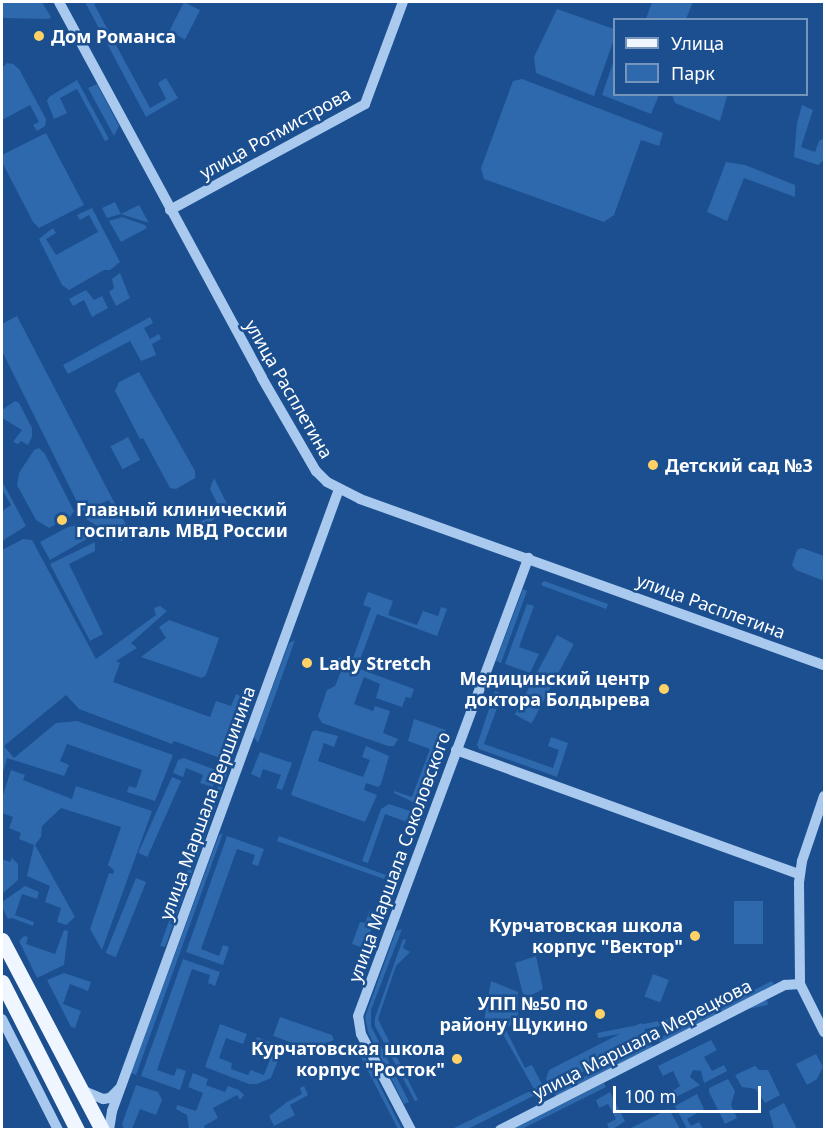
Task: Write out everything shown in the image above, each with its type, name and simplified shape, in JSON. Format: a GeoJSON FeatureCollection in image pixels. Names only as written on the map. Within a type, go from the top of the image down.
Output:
{"type":"FeatureCollection","features":[{"type":"Feature","properties":{"kind":"main road"},"geometry":{"type":"LineString","coordinates":[[2,940],[102,1130]]}},
{"type":"Feature","properties":{"kind":"main road"},"geometry":{"type":"LineString","coordinates":[[2,982],[77,1130]]}},
{"type":"Feature","properties":{"kind":"street","name":"улица Расплетина"},"geometry":{"type":"LineString","coordinates":[[59,2],[170,210],[316,471],[339,489],[825,665]]}},
{"type":"Feature","properties":{"kind":"street","name":"улица Ротмистрова"},"geometry":{"type":"LineString","coordinates":[[170,210],[364,104],[403,2]]}},
{"type":"Feature","properties":{"kind":"street","name":"улица Маршала Вершинина"},"geometry":{"type":"LineString","coordinates":[[109,1130],[112,1111],[339,489]]}},
{"type":"Feature","properties":{"kind":"street","name":"улица Маршала Соколовского"},"geometry":{"type":"LineString","coordinates":[[411,1130],[361,1034],[358,1016],[528,558]]}},
{"type":"Feature","properties":{"kind":"street"},"geometry":{"type":"LineString","coordinates":[[456,750],[799,874]]}},
{"type":"Feature","properties":{"kind":"street"},"geometry":{"type":"LineString","coordinates":[[825,796],[799,874],[800,984],[825,1032]]}},
{"type":"Feature","properties":{"kind":"street","name":"улица Маршала Мерецкова"},"geometry":{"type":"LineString","coordinates":[[500,1130],[785,985],[800,984]]}},
{"type":"Feature","properties":{"kind":"street"},"geometry":{"type":"LineString","coordinates":[[2,1019],[58,1130]]}},
{"type":"Feature","properties":{"kind":"street"},"geometry":{"type":"LineString","coordinates":[[80,1087],[88,1095],[103,1100],[110,1098],[121,1087]]}},
{"type":"Feature","properties":{"kind":"green space"},"geometry":{"type":"Polygon","coordinates":[[[2,2],[42,2],[51,17],[49,19],[2,18],[2,2]]]}},
{"type":"Feature","properties":{"kind":"green space"},"geometry":{"type":"Polygon","coordinates":[[[85,2],[99,2],[94,4],[150,108],[166,99],[158,83],[166,78],[178,98],[146,117],[85,2]]]}},
{"type":"Feature","properties":{"kind":"green space"},"geometry":{"type":"Polygon","coordinates":[[[184,2],[200,10],[185,40],[169,31],[184,2]]]}},
{"type":"Feature","properties":{"kind":"green space"},"geometry":{"type":"Polygon","coordinates":[[[652,2],[693,2],[686,18],[646,18],[652,2]]]}},
{"type":"Feature","properties":{"kind":"green space"},"geometry":{"type":"Polygon","coordinates":[[[557,9],[613,29],[613,42],[594,96],[536,73],[534,57],[557,9]]]}},
{"type":"Feature","properties":{"kind":"green space"},"geometry":{"type":"Polygon","coordinates":[[[7,63],[19,69],[46,119],[45,126],[37,131],[33,125],[39,122],[30,105],[2,120],[2,68],[7,63]]]}},
{"type":"Feature","properties":{"kind":"green space"},"geometry":{"type":"Polygon","coordinates":[[[613,63],[613,96],[659,96],[651,114],[602,95],[613,63]]]}},
{"type":"Feature","properties":{"kind":"green space"},"geometry":{"type":"Polygon","coordinates":[[[522,79],[663,133],[659,146],[641,140],[614,215],[604,222],[484,179],[481,168],[513,81],[522,79]]]}},
{"type":"Feature","properties":{"kind":"green space"},"geometry":{"type":"Polygon","coordinates":[[[77,80],[109,139],[105,141],[77,89],[60,98],[67,113],[54,119],[47,101],[49,97],[77,80]]]}},
{"type":"Feature","properties":{"kind":"green space"},"geometry":{"type":"Polygon","coordinates":[[[97,84],[119,126],[114,136],[88,88],[97,84]]]}},
{"type":"Feature","properties":{"kind":"green space"},"geometry":{"type":"Polygon","coordinates":[[[672,96],[727,96],[720,121],[675,103],[672,96]]]}},
{"type":"Feature","properties":{"kind":"green space"},"geometry":{"type":"Polygon","coordinates":[[[802,105],[813,110],[801,147],[815,152],[819,141],[824,138],[824,160],[818,165],[794,157],[797,123],[802,105]]]}},
{"type":"Feature","properties":{"kind":"green space"},"geometry":{"type":"Polygon","coordinates":[[[46,133],[84,205],[39,228],[33,222],[2,162],[2,155],[46,133]]]}},
{"type":"Feature","properties":{"kind":"green space"},"geometry":{"type":"Polygon","coordinates":[[[726,162],[745,165],[795,185],[795,197],[744,178],[727,221],[707,212],[726,162]]]}},
{"type":"Feature","properties":{"kind":"green space"},"geometry":{"type":"Polygon","coordinates":[[[115,202],[121,214],[107,218],[102,208],[115,202]]]}},
{"type":"Feature","properties":{"kind":"green space"},"geometry":{"type":"Polygon","coordinates":[[[139,205],[149,223],[121,214],[139,205]]]}},
{"type":"Feature","properties":{"kind":"green space"},"geometry":{"type":"Polygon","coordinates":[[[92,208],[120,262],[110,270],[104,270],[69,290],[62,285],[39,239],[53,228],[56,233],[46,239],[56,255],[98,232],[89,215],[80,220],[77,215],[92,208]]]}},
{"type":"Feature","properties":{"kind":"green space"},"geometry":{"type":"Polygon","coordinates":[[[122,217],[145,225],[147,228],[121,242],[109,221],[122,217]]]}},
{"type":"Feature","properties":{"kind":"green space"},"geometry":{"type":"Polygon","coordinates":[[[120,273],[130,298],[116,306],[109,292],[114,288],[112,279],[120,273]]]}},
{"type":"Feature","properties":{"kind":"green space"},"geometry":{"type":"Polygon","coordinates":[[[86,290],[94,300],[102,296],[108,308],[92,317],[84,300],[73,306],[69,299],[86,290]]]}},
{"type":"Feature","properties":{"kind":"green space"},"geometry":{"type":"Polygon","coordinates":[[[17,316],[126,525],[126,538],[121,541],[86,519],[112,507],[109,500],[82,512],[2,351],[2,324],[17,316]]]}},
{"type":"Feature","properties":{"kind":"green space"},"geometry":{"type":"Polygon","coordinates":[[[150,317],[153,323],[144,328],[150,339],[159,334],[161,339],[152,344],[156,355],[141,361],[130,341],[68,374],[63,365],[150,317]]]}},
{"type":"Feature","properties":{"kind":"green space"},"geometry":{"type":"Polygon","coordinates":[[[139,372],[195,471],[195,478],[176,489],[170,488],[143,438],[140,439],[115,391],[119,382],[139,372]]]}},
{"type":"Feature","properties":{"kind":"green space"},"geometry":{"type":"Polygon","coordinates":[[[15,401],[19,403],[32,428],[32,437],[28,445],[21,441],[18,444],[13,442],[22,430],[2,418],[2,410],[15,401]]]}},
{"type":"Feature","properties":{"kind":"green space"},"geometry":{"type":"Polygon","coordinates":[[[128,437],[140,460],[123,469],[110,446],[128,437]]]}},
{"type":"Feature","properties":{"kind":"green space"},"geometry":{"type":"Polygon","coordinates":[[[39,448],[45,454],[74,511],[70,517],[49,528],[36,520],[17,485],[19,473],[34,450],[39,448]]]}},
{"type":"Feature","properties":{"kind":"green space"},"geometry":{"type":"Polygon","coordinates":[[[214,478],[230,510],[197,528],[196,524],[221,511],[210,489],[214,478]]]}},
{"type":"Feature","properties":{"kind":"green space"},"geometry":{"type":"Polygon","coordinates":[[[2,481],[26,526],[2,541],[2,511],[11,505],[2,489],[2,481]]]}},
{"type":"Feature","properties":{"kind":"green space"},"geometry":{"type":"Polygon","coordinates":[[[79,525],[92,536],[50,560],[40,542],[68,527],[79,525]]]}},
{"type":"Feature","properties":{"kind":"green space"},"geometry":{"type":"Polygon","coordinates":[[[23,539],[32,540],[96,659],[156,615],[154,608],[160,606],[167,611],[131,643],[137,648],[116,661],[120,663],[113,682],[210,717],[216,701],[231,706],[236,694],[242,697],[220,758],[174,741],[172,744],[79,709],[66,695],[4,746],[14,758],[56,723],[77,721],[173,755],[155,801],[127,792],[129,786],[136,788],[142,770],[67,744],[60,761],[69,765],[64,776],[7,758],[2,776],[2,550],[23,539]]]}},
{"type":"Feature","properties":{"kind":"green space"},"geometry":{"type":"Polygon","coordinates":[[[95,542],[95,551],[69,564],[103,634],[90,641],[50,564],[95,542]]]}},
{"type":"Feature","properties":{"kind":"green space"},"geometry":{"type":"Polygon","coordinates":[[[802,548],[824,556],[824,581],[796,570],[792,565],[797,550],[802,548]]]}},
{"type":"Feature","properties":{"kind":"green space"},"geometry":{"type":"Polygon","coordinates":[[[544,581],[608,604],[606,609],[543,586],[541,584],[544,581]]]}},
{"type":"Feature","properties":{"kind":"green space"},"geometry":{"type":"Polygon","coordinates":[[[523,589],[527,591],[501,663],[496,661],[523,589]]]}},
{"type":"Feature","properties":{"kind":"green space"},"geometry":{"type":"Polygon","coordinates":[[[368,592],[393,601],[388,615],[417,625],[423,611],[438,616],[441,607],[447,609],[437,636],[377,614],[357,668],[414,689],[411,698],[406,697],[402,707],[376,698],[380,684],[364,677],[354,704],[373,711],[375,706],[390,711],[383,733],[398,739],[394,746],[388,746],[322,723],[318,716],[327,690],[335,686],[343,666],[337,663],[339,657],[352,661],[371,608],[363,605],[368,592]]]}},
{"type":"Feature","properties":{"kind":"green space"},"geometry":{"type":"Polygon","coordinates":[[[527,604],[534,606],[519,647],[539,654],[530,673],[505,664],[527,604]]]}},
{"type":"Feature","properties":{"kind":"green space"},"geometry":{"type":"Polygon","coordinates":[[[169,620],[219,638],[206,675],[202,678],[141,657],[166,638],[159,627],[169,620]]]}},
{"type":"Feature","properties":{"kind":"green space"},"geometry":{"type":"Polygon","coordinates":[[[557,635],[574,644],[532,723],[515,714],[557,635]]]}},
{"type":"Feature","properties":{"kind":"green space"},"geometry":{"type":"Polygon","coordinates":[[[295,640],[258,743],[254,737],[289,643],[295,640]]]}},
{"type":"Feature","properties":{"kind":"green space"},"geometry":{"type":"Polygon","coordinates":[[[495,691],[502,694],[484,744],[553,768],[559,750],[548,746],[551,737],[568,743],[557,777],[479,749],[477,745],[495,691]]]}},
{"type":"Feature","properties":{"kind":"green space"},"geometry":{"type":"Polygon","coordinates":[[[414,719],[446,730],[419,805],[394,793],[394,791],[412,797],[430,749],[408,741],[414,719]]]}},
{"type":"Feature","properties":{"kind":"green space"},"geometry":{"type":"Polygon","coordinates":[[[315,730],[338,736],[334,747],[324,743],[318,761],[363,777],[370,760],[362,757],[366,746],[389,756],[381,784],[378,787],[366,783],[364,790],[377,795],[365,822],[291,795],[312,732],[315,730]]]}},
{"type":"Feature","properties":{"kind":"green space"},"geometry":{"type":"Polygon","coordinates":[[[260,752],[292,763],[282,790],[276,788],[281,775],[263,769],[260,778],[251,774],[260,752]]]}},
{"type":"Feature","properties":{"kind":"green space"},"geometry":{"type":"Polygon","coordinates":[[[184,758],[218,771],[213,787],[200,783],[203,775],[186,768],[183,777],[173,773],[178,760],[184,758]]]}},
{"type":"Feature","properties":{"kind":"green space"},"geometry":{"type":"Polygon","coordinates":[[[11,770],[25,775],[23,780],[72,799],[76,786],[152,811],[102,950],[90,929],[109,873],[113,874],[114,870],[108,865],[121,827],[61,808],[42,826],[41,837],[35,845],[75,917],[66,925],[57,922],[61,908],[45,902],[50,886],[27,876],[34,845],[19,839],[21,833],[9,828],[13,817],[2,813],[2,798],[11,770]]]}},
{"type":"Feature","properties":{"kind":"green space"},"geometry":{"type":"Polygon","coordinates":[[[223,773],[227,774],[165,947],[160,946],[223,773]]]}},
{"type":"Feature","properties":{"kind":"green space"},"geometry":{"type":"Polygon","coordinates":[[[172,777],[181,781],[147,857],[138,853],[172,777]]]}},
{"type":"Feature","properties":{"kind":"green space"},"geometry":{"type":"Polygon","coordinates":[[[389,804],[416,813],[412,824],[385,814],[368,863],[362,861],[381,809],[389,804]]]}},
{"type":"Feature","properties":{"kind":"green space"},"geometry":{"type":"Polygon","coordinates":[[[223,833],[136,1075],[131,1073],[219,835],[223,833]]]}},
{"type":"Feature","properties":{"kind":"green space"},"geometry":{"type":"Polygon","coordinates":[[[227,836],[264,849],[258,866],[252,864],[255,855],[237,849],[201,949],[219,956],[223,945],[229,947],[223,965],[186,952],[227,836]]]}},
{"type":"Feature","properties":{"kind":"green space"},"geometry":{"type":"Polygon","coordinates":[[[279,836],[386,875],[384,879],[277,841],[279,836]]]}},
{"type":"Feature","properties":{"kind":"green space"},"geometry":{"type":"Polygon","coordinates":[[[12,858],[18,864],[18,880],[2,894],[2,859],[10,862],[12,858]]]}},
{"type":"Feature","properties":{"kind":"green space"},"geometry":{"type":"Polygon","coordinates":[[[136,878],[146,882],[116,957],[106,953],[136,878]]]}},
{"type":"Feature","properties":{"kind":"green space"},"geometry":{"type":"Polygon","coordinates":[[[25,886],[39,892],[37,899],[22,894],[15,915],[34,922],[33,926],[12,918],[8,919],[2,907],[2,902],[25,886]]]}},
{"type":"Feature","properties":{"kind":"green space"},"geometry":{"type":"Polygon","coordinates":[[[734,901],[763,901],[763,944],[734,944],[734,901]]]}},
{"type":"Feature","properties":{"kind":"green space"},"geometry":{"type":"Polygon","coordinates":[[[370,910],[378,913],[364,948],[352,944],[360,922],[365,923],[370,910]]]}},
{"type":"Feature","properties":{"kind":"green space"},"geometry":{"type":"Polygon","coordinates":[[[402,929],[371,1010],[371,1026],[409,1102],[404,1104],[368,1032],[365,1017],[396,931],[402,929]]]}},
{"type":"Feature","properties":{"kind":"green space"},"geometry":{"type":"Polygon","coordinates":[[[64,930],[68,931],[64,965],[37,978],[19,941],[24,936],[28,937],[26,944],[55,954],[64,930]]]}},
{"type":"Feature","properties":{"kind":"green space"},"geometry":{"type":"Polygon","coordinates":[[[403,939],[406,940],[403,948],[410,952],[396,966],[378,1019],[418,1100],[415,1101],[375,1026],[375,1018],[403,939]]]}},
{"type":"Feature","properties":{"kind":"green space"},"geometry":{"type":"Polygon","coordinates":[[[536,956],[543,989],[530,996],[523,994],[515,963],[536,956]]]}},
{"type":"Feature","properties":{"kind":"green space"},"geometry":{"type":"Polygon","coordinates":[[[183,959],[220,972],[215,986],[208,983],[210,975],[192,969],[157,1070],[174,1076],[177,1068],[186,1071],[180,1090],[141,1076],[183,959]]]}},
{"type":"Feature","properties":{"kind":"green space"},"geometry":{"type":"Polygon","coordinates":[[[64,973],[91,982],[88,991],[70,984],[63,1004],[81,1011],[75,1028],[71,1027],[47,980],[64,973]]]}},
{"type":"Feature","properties":{"kind":"green space"},"geometry":{"type":"Polygon","coordinates":[[[653,974],[669,980],[660,1002],[644,996],[653,974]]]}},
{"type":"Feature","properties":{"kind":"green space"},"geometry":{"type":"Polygon","coordinates":[[[491,981],[518,992],[518,1021],[505,1028],[525,1068],[532,1065],[545,1090],[468,1129],[452,1129],[534,1089],[500,1029],[484,1021],[491,981]]]}},
{"type":"Feature","properties":{"kind":"green space"},"geometry":{"type":"Polygon","coordinates":[[[772,981],[775,986],[661,1043],[658,1039],[772,981]]]}},
{"type":"Feature","properties":{"kind":"green space"},"geometry":{"type":"Polygon","coordinates":[[[767,1000],[768,1005],[598,1038],[597,1033],[767,1000]]]}},
{"type":"Feature","properties":{"kind":"green space"},"geometry":{"type":"Polygon","coordinates":[[[280,1017],[332,1035],[334,1040],[310,1049],[273,1036],[280,1017]]]}},
{"type":"Feature","properties":{"kind":"green space"},"geometry":{"type":"Polygon","coordinates":[[[641,1023],[649,1038],[551,1088],[546,1079],[549,1070],[641,1023]]]}},
{"type":"Feature","properties":{"kind":"green space"},"geometry":{"type":"Polygon","coordinates":[[[220,1024],[247,1034],[243,1044],[226,1038],[219,1058],[232,1063],[231,1069],[248,1075],[251,1070],[264,1075],[272,1054],[253,1048],[257,1037],[277,1045],[280,1055],[271,1078],[257,1084],[249,1084],[205,1067],[220,1024]]]}},
{"type":"Feature","properties":{"kind":"green space"},"geometry":{"type":"Polygon","coordinates":[[[711,1040],[717,1050],[704,1057],[712,1071],[724,1065],[727,1071],[704,1083],[701,1071],[693,1070],[690,1077],[700,1085],[674,1098],[671,1092],[680,1086],[673,1071],[663,1076],[658,1066],[711,1040]]]}},
{"type":"Feature","properties":{"kind":"green space"},"geometry":{"type":"Polygon","coordinates":[[[651,1043],[653,1047],[556,1097],[554,1092],[651,1043]]]}},
{"type":"Feature","properties":{"kind":"green space"},"geometry":{"type":"Polygon","coordinates":[[[354,1044],[360,1047],[402,1129],[398,1129],[354,1044]]]}},
{"type":"Feature","properties":{"kind":"green space"},"geometry":{"type":"Polygon","coordinates":[[[816,1054],[823,1067],[817,1079],[807,1085],[796,1064],[816,1054]]]}},
{"type":"Feature","properties":{"kind":"green space"},"geometry":{"type":"Polygon","coordinates":[[[755,1066],[759,1070],[768,1070],[780,1095],[765,1103],[756,1089],[742,1087],[735,1075],[755,1066]]]}},
{"type":"Feature","properties":{"kind":"green space"},"geometry":{"type":"Polygon","coordinates":[[[193,1073],[208,1079],[206,1085],[225,1092],[228,1086],[239,1090],[244,1095],[240,1100],[237,1095],[213,1108],[218,1118],[204,1126],[205,1129],[189,1129],[187,1115],[176,1109],[177,1105],[196,1111],[203,1093],[188,1087],[193,1073]]]}},
{"type":"Feature","properties":{"kind":"green space"},"geometry":{"type":"Polygon","coordinates":[[[728,1079],[735,1091],[731,1105],[737,1118],[725,1124],[709,1088],[728,1079]]]}},
{"type":"Feature","properties":{"kind":"green space"},"geometry":{"type":"Polygon","coordinates":[[[604,1083],[606,1087],[522,1129],[511,1130],[604,1083]]]}},
{"type":"Feature","properties":{"kind":"green space"},"geometry":{"type":"Polygon","coordinates":[[[136,1085],[158,1092],[162,1100],[156,1115],[140,1109],[132,1129],[124,1129],[122,1124],[136,1085]]]}},
{"type":"Feature","properties":{"kind":"green space"},"geometry":{"type":"Polygon","coordinates":[[[304,1086],[308,1095],[290,1105],[295,1115],[274,1126],[269,1116],[302,1094],[300,1088],[304,1086]]]}},
{"type":"Feature","properties":{"kind":"green space"},"geometry":{"type":"Polygon","coordinates":[[[610,1092],[625,1121],[613,1129],[609,1129],[607,1124],[616,1119],[608,1104],[599,1108],[596,1100],[610,1092]]]}},
{"type":"Feature","properties":{"kind":"green space"},"geometry":{"type":"Polygon","coordinates":[[[697,1094],[704,1109],[687,1119],[691,1126],[699,1122],[703,1129],[687,1129],[675,1106],[697,1094]]]}},
{"type":"Feature","properties":{"kind":"green space"},"geometry":{"type":"Polygon","coordinates":[[[784,1103],[797,1129],[774,1129],[769,1111],[784,1103]]]}},
{"type":"Feature","properties":{"kind":"green space"},"geometry":{"type":"Polygon","coordinates":[[[669,1109],[680,1129],[629,1129],[669,1109]]]}},
{"type":"Feature","properties":{"kind":"place","name":"Дом Романса"},"geometry":{"type":"Point","coordinates":[39,36]}},
{"type":"Feature","properties":{"kind":"place","name":"Детский сад №3"},"geometry":{"type":"Point","coordinates":[653,465]}},
{"type":"Feature","properties":{"kind":"place","name":"Главный клинический госпиталь МВД России"},"geometry":{"type":"Point","coordinates":[62,520]}},
{"type":"Feature","properties":{"kind":"place","name":"Lady Stretch"},"geometry":{"type":"Point","coordinates":[307,663]}},
{"type":"Feature","properties":{"kind":"place","name":"Медицинский центр доктора Болдырева"},"geometry":{"type":"Point","coordinates":[664,689]}},
{"type":"Feature","properties":{"kind":"place","name":"Курчатовская школа корпус \"Вектор\""},"geometry":{"type":"Point","coordinates":[695,936]}},
{"type":"Feature","properties":{"kind":"place","name":"УПП №50 по району Щукино"},"geometry":{"type":"Point","coordinates":[600,1014]}},
{"type":"Feature","properties":{"kind":"place","name":"Курчатовская школа корпус \"Росток\""},"geometry":{"type":"Point","coordinates":[457,1059]}}]}
